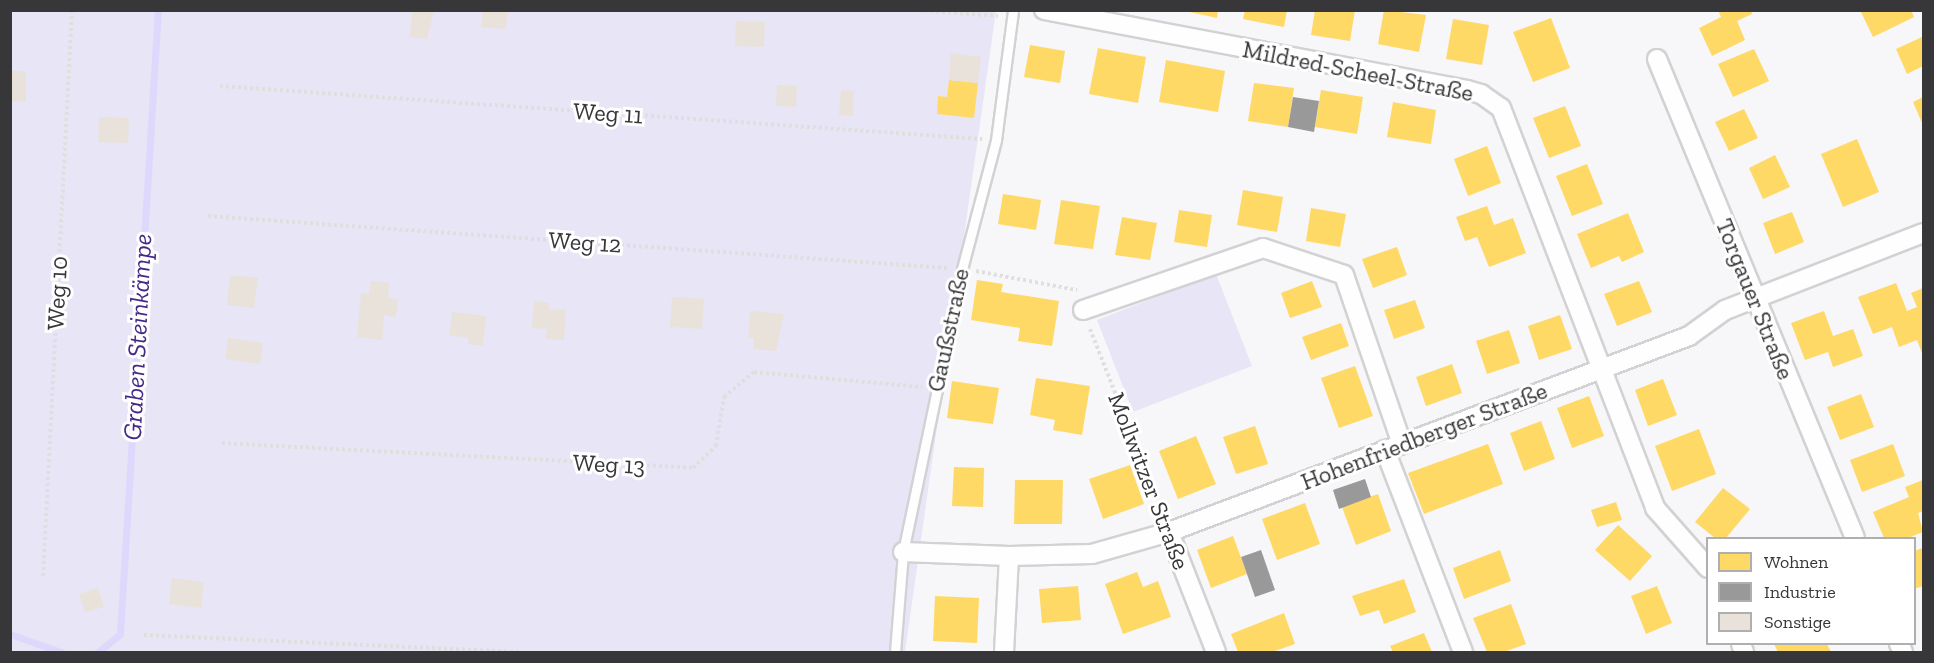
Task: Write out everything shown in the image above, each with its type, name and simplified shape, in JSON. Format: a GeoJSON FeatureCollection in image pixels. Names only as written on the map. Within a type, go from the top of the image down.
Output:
{"type":"FeatureCollection","features":[{"type":"Feature","properties":{"kind":"street","name":"Mildred-Scheel-Straße"},"geometry":{"type":"LineString","coordinates":[[1044,10],[1467,90],[1492,101],[1508,122],[1600,369],[1655,508],[1706,567]]}},
{"type":"Feature","properties":{"kind":"street","name":"Torgauer Straße"},"geometry":{"type":"LineString","coordinates":[[1657,58],[1754,299],[1855,537]]}},
{"type":"Feature","properties":{"kind":"street","name":"Hohenfriedberger Straße"},"geometry":{"type":"LineString","coordinates":[[903,552],[1009,556],[1092,554],[1170,532],[1689,336],[1725,310],[1923,233]]}},
{"type":"Feature","properties":{"kind":"street"},"geometry":{"type":"LineString","coordinates":[[1083,310],[1263,248],[1344,275],[1394,447],[1463,652]]}},
{"type":"Feature","properties":{"kind":"street","name":"Mollwitzer Straße"},"geometry":{"type":"LineString","coordinates":[[1170,532],[1216,652]]}},
{"type":"Feature","properties":{"kind":"street"},"geometry":{"type":"LineString","coordinates":[[1004,652],[1009,556]]}},
{"type":"Feature","properties":{"kind":"lane","name":"Gaußstraße"},"geometry":{"type":"LineString","coordinates":[[895,652],[903,552],[935,388],[962,268],[996,140],[1012,14]]}},
{"type":"Feature","properties":{"kind":"path","name":"Weg 10"},"geometry":{"type":"LineString","coordinates":[[43,576],[72,10]]}},
{"type":"Feature","properties":{"kind":"path"},"geometry":{"type":"LineString","coordinates":[[918,10],[1012,14]]}},
{"type":"Feature","properties":{"kind":"path","name":"Weg 11"},"geometry":{"type":"LineString","coordinates":[[220,86],[996,140]]}},
{"type":"Feature","properties":{"kind":"path","name":"Weg 12"},"geometry":{"type":"LineString","coordinates":[[208,216],[962,268],[1076,288],[1083,310]]}},
{"type":"Feature","properties":{"kind":"path","name":"Mollwitzer Straße"},"geometry":{"type":"LineString","coordinates":[[1083,310],[1170,532]]}},
{"type":"Feature","properties":{"kind":"path","name":"Weg 13"},"geometry":{"type":"LineString","coordinates":[[222,443],[693,468],[716,446],[724,397],[754,372],[935,388]]}},
{"type":"Feature","properties":{"kind":"path"},"geometry":{"type":"LineString","coordinates":[[144,635],[519,652]]}},
{"type":"Feature","properties":{"kind":"shaded area"},"geometry":{"type":"Polygon","coordinates":[[[10,11],[996,11],[905,652],[11,652],[10,11]]]}},
{"type":"Feature","properties":{"kind":"shaded area"},"geometry":{"type":"Polygon","coordinates":[[[1216,274],[1252,366],[1133,412],[1097,320],[1216,274]]]}},
{"type":"Feature","properties":{"kind":"building: Wohnen"},"geometry":{"type":"Polygon","coordinates":[[[1181,10],[1218,10],[1217,18],[1181,10]]]}},
{"type":"Feature","properties":{"kind":"building: Wohnen"},"geometry":{"type":"Polygon","coordinates":[[[1245,10],[1287,10],[1284,27],[1243,19],[1245,10]]]}},
{"type":"Feature","properties":{"kind":"building: Wohnen"},"geometry":{"type":"Polygon","coordinates":[[[1315,10],[1355,10],[1350,41],[1311,35],[1315,10]]]}},
{"type":"Feature","properties":{"kind":"building: Wohnen"},"geometry":{"type":"Polygon","coordinates":[[[1384,10],[1426,15],[1419,52],[1378,44],[1384,10]]]}},
{"type":"Feature","properties":{"kind":"building: Wohnen"},"geometry":{"type":"Polygon","coordinates":[[[1718,10],[1751,10],[1752,14],[1737,21],[1745,40],[1712,56],[1699,28],[1721,17],[1718,10]]]}},
{"type":"Feature","properties":{"kind":"building: Wohnen"},"geometry":{"type":"Polygon","coordinates":[[[1860,10],[1911,10],[1914,17],[1873,37],[1860,10]]]}},
{"type":"Feature","properties":{"kind":"building: Wohnen"},"geometry":{"type":"Polygon","coordinates":[[[1551,18],[1570,68],[1533,82],[1513,32],[1551,18]]]}},
{"type":"Feature","properties":{"kind":"building: Wohnen"},"geometry":{"type":"Polygon","coordinates":[[[1453,19],[1489,25],[1482,65],[1446,59],[1453,19]]]}},
{"type":"Feature","properties":{"kind":"building: Wohnen"},"geometry":{"type":"Polygon","coordinates":[[[1922,37],[1923,66],[1907,74],[1896,49],[1922,37]]]}},
{"type":"Feature","properties":{"kind":"building: Wohnen"},"geometry":{"type":"Polygon","coordinates":[[[1030,45],[1065,51],[1060,83],[1024,77],[1030,45]]]}},
{"type":"Feature","properties":{"kind":"building: Wohnen"},"geometry":{"type":"Polygon","coordinates":[[[1098,48],[1146,57],[1138,103],[1089,94],[1098,48]]]}},
{"type":"Feature","properties":{"kind":"building: Wohnen"},"geometry":{"type":"Polygon","coordinates":[[[1754,49],[1769,81],[1733,97],[1718,64],[1754,49]]]}},
{"type":"Feature","properties":{"kind":"building: Wohnen"},"geometry":{"type":"Polygon","coordinates":[[[1166,60],[1225,71],[1218,112],[1159,102],[1166,60]]]}},
{"type":"Feature","properties":{"kind":"building: Wohnen"},"geometry":{"type":"Polygon","coordinates":[[[949,80],[978,83],[974,118],[937,114],[938,96],[947,97],[949,80]]]}},
{"type":"Feature","properties":{"kind":"building: Wohnen"},"geometry":{"type":"Polygon","coordinates":[[[1254,83],[1294,88],[1288,127],[1248,121],[1254,83]]]}},
{"type":"Feature","properties":{"kind":"building: Wohnen"},"geometry":{"type":"Polygon","coordinates":[[[1321,90],[1363,97],[1357,134],[1315,127],[1321,90]]]}},
{"type":"Feature","properties":{"kind":"building: Wohnen"},"geometry":{"type":"Polygon","coordinates":[[[1923,97],[1923,125],[1913,102],[1923,97]]]}},
{"type":"Feature","properties":{"kind":"building: Wohnen"},"geometry":{"type":"Polygon","coordinates":[[[1393,102],[1436,110],[1431,144],[1387,137],[1393,102]]]}},
{"type":"Feature","properties":{"kind":"building: Wohnen"},"geometry":{"type":"Polygon","coordinates":[[[1565,106],[1581,146],[1549,158],[1533,118],[1565,106]]]}},
{"type":"Feature","properties":{"kind":"building: Wohnen"},"geometry":{"type":"Polygon","coordinates":[[[1744,109],[1758,138],[1729,151],[1715,122],[1744,109]]]}},
{"type":"Feature","properties":{"kind":"building: Wohnen"},"geometry":{"type":"Polygon","coordinates":[[[1857,139],[1879,192],[1843,207],[1821,154],[1857,139]]]}},
{"type":"Feature","properties":{"kind":"building: Wohnen"},"geometry":{"type":"Polygon","coordinates":[[[1487,146],[1501,183],[1468,196],[1454,159],[1487,146]]]}},
{"type":"Feature","properties":{"kind":"building: Wohnen"},"geometry":{"type":"Polygon","coordinates":[[[1775,155],[1790,187],[1763,199],[1749,168],[1775,155]]]}},
{"type":"Feature","properties":{"kind":"building: Wohnen"},"geometry":{"type":"Polygon","coordinates":[[[1587,164],[1603,204],[1572,216],[1556,176],[1587,164]]]}},
{"type":"Feature","properties":{"kind":"building: Wohnen"},"geometry":{"type":"Polygon","coordinates":[[[1243,190],[1283,197],[1277,232],[1237,225],[1243,190]]]}},
{"type":"Feature","properties":{"kind":"building: Wohnen"},"geometry":{"type":"Polygon","coordinates":[[[1003,194],[1041,200],[1036,230],[998,224],[1003,194]]]}},
{"type":"Feature","properties":{"kind":"building: Wohnen"},"geometry":{"type":"Polygon","coordinates":[[[1061,200],[1100,206],[1093,249],[1054,244],[1061,200]]]}},
{"type":"Feature","properties":{"kind":"building: Wohnen"},"geometry":{"type":"Polygon","coordinates":[[[1487,206],[1494,225],[1513,218],[1526,253],[1489,267],[1477,237],[1465,241],[1456,217],[1487,206]]]}},
{"type":"Feature","properties":{"kind":"building: Wohnen"},"geometry":{"type":"Polygon","coordinates":[[[1311,208],[1346,214],[1340,247],[1306,241],[1311,208]]]}},
{"type":"Feature","properties":{"kind":"building: Wohnen"},"geometry":{"type":"Polygon","coordinates":[[[1179,210],[1212,215],[1207,247],[1174,242],[1179,210]]]}},
{"type":"Feature","properties":{"kind":"building: Wohnen"},"geometry":{"type":"Polygon","coordinates":[[[1792,212],[1804,242],[1775,254],[1763,223],[1792,212]]]}},
{"type":"Feature","properties":{"kind":"building: Wohnen"},"geometry":{"type":"Polygon","coordinates":[[[1628,213],[1644,252],[1622,262],[1619,256],[1591,268],[1577,234],[1628,213]]]}},
{"type":"Feature","properties":{"kind":"building: Wohnen"},"geometry":{"type":"Polygon","coordinates":[[[1122,217],[1157,223],[1150,260],[1115,255],[1122,217]]]}},
{"type":"Feature","properties":{"kind":"building: Wohnen"},"geometry":{"type":"Polygon","coordinates":[[[1397,247],[1407,275],[1373,288],[1362,259],[1397,247]]]}},
{"type":"Feature","properties":{"kind":"building: Wohnen"},"geometry":{"type":"Polygon","coordinates":[[[977,280],[1003,284],[1001,292],[1059,301],[1052,346],[1018,341],[1020,328],[971,320],[977,280]]]}},
{"type":"Feature","properties":{"kind":"building: Wohnen"},"geometry":{"type":"Polygon","coordinates":[[[1312,281],[1322,307],[1290,318],[1281,293],[1312,281]]]}},
{"type":"Feature","properties":{"kind":"building: Wohnen"},"geometry":{"type":"Polygon","coordinates":[[[1639,281],[1652,312],[1617,326],[1604,294],[1639,281]]]}},
{"type":"Feature","properties":{"kind":"building: Wohnen"},"geometry":{"type":"Polygon","coordinates":[[[1896,283],[1907,311],[1917,307],[1911,293],[1923,288],[1923,356],[1917,340],[1899,347],[1892,327],[1873,334],[1858,297],[1896,283]]]}},
{"type":"Feature","properties":{"kind":"building: Wohnen"},"geometry":{"type":"Polygon","coordinates":[[[1415,300],[1425,328],[1394,339],[1384,310],[1415,300]]]}},
{"type":"Feature","properties":{"kind":"building: Wohnen"},"geometry":{"type":"Polygon","coordinates":[[[1824,311],[1833,336],[1853,329],[1863,356],[1833,367],[1828,352],[1805,360],[1791,323],[1824,311]]]}},
{"type":"Feature","properties":{"kind":"building: Wohnen"},"geometry":{"type":"Polygon","coordinates":[[[1560,315],[1572,349],[1539,360],[1528,326],[1560,315]]]}},
{"type":"Feature","properties":{"kind":"building: Wohnen"},"geometry":{"type":"Polygon","coordinates":[[[1341,323],[1349,346],[1311,360],[1302,337],[1341,323]]]}},
{"type":"Feature","properties":{"kind":"building: Wohnen"},"geometry":{"type":"Polygon","coordinates":[[[1509,330],[1520,363],[1487,374],[1476,341],[1509,330]]]}},
{"type":"Feature","properties":{"kind":"building: Wohnen"},"geometry":{"type":"Polygon","coordinates":[[[1452,364],[1462,393],[1426,406],[1416,377],[1452,364]]]}},
{"type":"Feature","properties":{"kind":"building: Wohnen"},"geometry":{"type":"Polygon","coordinates":[[[1355,366],[1373,416],[1339,428],[1321,378],[1355,366]]]}},
{"type":"Feature","properties":{"kind":"building: Wohnen"},"geometry":{"type":"Polygon","coordinates":[[[1036,378],[1090,386],[1082,435],[1053,430],[1055,420],[1030,415],[1036,378]]]}},
{"type":"Feature","properties":{"kind":"building: Wohnen"},"geometry":{"type":"Polygon","coordinates":[[[1663,379],[1677,415],[1648,426],[1635,390],[1663,379]]]}},
{"type":"Feature","properties":{"kind":"building: Wohnen"},"geometry":{"type":"Polygon","coordinates":[[[952,381],[999,388],[993,424],[947,418],[952,381]]]}},
{"type":"Feature","properties":{"kind":"building: Wohnen"},"geometry":{"type":"Polygon","coordinates":[[[1861,394],[1874,427],[1840,440],[1827,407],[1861,394]]]}},
{"type":"Feature","properties":{"kind":"building: Wohnen"},"geometry":{"type":"Polygon","coordinates":[[[1589,396],[1604,436],[1572,448],[1557,408],[1589,396]]]}},
{"type":"Feature","properties":{"kind":"building: Wohnen"},"geometry":{"type":"Polygon","coordinates":[[[1541,421],[1555,459],[1524,471],[1510,433],[1541,421]]]}},
{"type":"Feature","properties":{"kind":"building: Wohnen"},"geometry":{"type":"Polygon","coordinates":[[[1255,426],[1268,464],[1236,474],[1223,437],[1255,426]]]}},
{"type":"Feature","properties":{"kind":"building: Wohnen"},"geometry":{"type":"Polygon","coordinates":[[[1699,429],[1716,474],[1672,491],[1655,446],[1699,429]]]}},
{"type":"Feature","properties":{"kind":"building: Wohnen"},"geometry":{"type":"Polygon","coordinates":[[[1196,436],[1216,484],[1178,499],[1159,451],[1196,436]]]}},
{"type":"Feature","properties":{"kind":"building: Wohnen"},"geometry":{"type":"Polygon","coordinates":[[[1488,444],[1503,484],[1424,514],[1408,473],[1488,444]]]}},
{"type":"Feature","properties":{"kind":"building: Wohnen"},"geometry":{"type":"Polygon","coordinates":[[[1893,444],[1905,476],[1862,492],[1850,460],[1893,444]]]}},
{"type":"Feature","properties":{"kind":"building: Wohnen"},"geometry":{"type":"Polygon","coordinates":[[[1130,465],[1144,504],[1103,519],[1089,479],[1130,465]]]}},
{"type":"Feature","properties":{"kind":"building: Wohnen"},"geometry":{"type":"Polygon","coordinates":[[[954,467],[984,468],[983,507],[952,506],[954,467]]]}},
{"type":"Feature","properties":{"kind":"building: Wohnen"},"geometry":{"type":"Polygon","coordinates":[[[1015,480],[1063,480],[1062,524],[1014,524],[1015,480]]]}},
{"type":"Feature","properties":{"kind":"building: Wohnen"},"geometry":{"type":"Polygon","coordinates":[[[1923,480],[1923,511],[1918,513],[1923,532],[1910,537],[1884,537],[1873,512],[1909,497],[1905,487],[1923,480]]]}},
{"type":"Feature","properties":{"kind":"building: Wohnen"},"geometry":{"type":"Polygon","coordinates":[[[1723,488],[1750,509],[1727,537],[1714,537],[1695,522],[1723,488]]]}},
{"type":"Feature","properties":{"kind":"building: Wohnen"},"geometry":{"type":"Polygon","coordinates":[[[1378,494],[1391,531],[1356,545],[1342,507],[1378,494]]]}},
{"type":"Feature","properties":{"kind":"building: Wohnen"},"geometry":{"type":"Polygon","coordinates":[[[1616,502],[1622,520],[1597,527],[1591,510],[1616,502]]]}},
{"type":"Feature","properties":{"kind":"building: Wohnen"},"geometry":{"type":"Polygon","coordinates":[[[1305,503],[1320,544],[1277,560],[1262,519],[1305,503]]]}},
{"type":"Feature","properties":{"kind":"building: Wohnen"},"geometry":{"type":"Polygon","coordinates":[[[1618,525],[1652,556],[1630,581],[1595,550],[1618,525]]]}},
{"type":"Feature","properties":{"kind":"building: Wohnen"},"geometry":{"type":"Polygon","coordinates":[[[1233,536],[1247,574],[1211,588],[1197,550],[1233,536]]]}},
{"type":"Feature","properties":{"kind":"building: Wohnen"},"geometry":{"type":"Polygon","coordinates":[[[1923,548],[1923,586],[1916,588],[1916,550],[1923,548]]]}},
{"type":"Feature","properties":{"kind":"building: Wohnen"},"geometry":{"type":"Polygon","coordinates":[[[1500,550],[1511,581],[1464,599],[1453,568],[1500,550]]]}},
{"type":"Feature","properties":{"kind":"building: Wohnen"},"geometry":{"type":"Polygon","coordinates":[[[1137,572],[1143,587],[1158,581],[1171,617],[1123,634],[1105,584],[1137,572]]]}},
{"type":"Feature","properties":{"kind":"building: Wohnen"},"geometry":{"type":"Polygon","coordinates":[[[1404,579],[1416,612],[1384,624],[1379,610],[1360,616],[1352,596],[1404,579]]]}},
{"type":"Feature","properties":{"kind":"building: Wohnen"},"geometry":{"type":"Polygon","coordinates":[[[1078,586],[1081,620],[1042,623],[1039,589],[1078,586]]]}},
{"type":"Feature","properties":{"kind":"building: Wohnen"},"geometry":{"type":"Polygon","coordinates":[[[1657,586],[1672,623],[1646,634],[1631,596],[1657,586]]]}},
{"type":"Feature","properties":{"kind":"building: Wohnen"},"geometry":{"type":"Polygon","coordinates":[[[935,596],[979,598],[977,643],[933,641],[935,596]]]}},
{"type":"Feature","properties":{"kind":"building: Wohnen"},"geometry":{"type":"Polygon","coordinates":[[[1511,604],[1526,644],[1504,652],[1487,652],[1473,618],[1511,604]]]}},
{"type":"Feature","properties":{"kind":"building: Wohnen"},"geometry":{"type":"Polygon","coordinates":[[[1284,613],[1295,644],[1272,652],[1238,652],[1231,634],[1284,613]]]}},
{"type":"Feature","properties":{"kind":"building: Wohnen"},"geometry":{"type":"Polygon","coordinates":[[[1424,633],[1432,652],[1393,652],[1390,646],[1424,633]]]}},
{"type":"Feature","properties":{"kind":"building: Wohnen"},"geometry":{"type":"Polygon","coordinates":[[[1774,645],[1828,645],[1831,652],[1778,652],[1774,645]]]}},
{"type":"Feature","properties":{"kind":"building: Industrie"},"geometry":{"type":"Polygon","coordinates":[[[1293,97],[1319,101],[1314,132],[1288,127],[1293,97]]]}},
{"type":"Feature","properties":{"kind":"building: Industrie"},"geometry":{"type":"Polygon","coordinates":[[[1365,479],[1371,497],[1339,509],[1333,490],[1365,479]]]}},
{"type":"Feature","properties":{"kind":"building: Industrie"},"geometry":{"type":"Polygon","coordinates":[[[1261,550],[1275,590],[1255,597],[1241,557],[1261,550]]]}},
{"type":"Feature","properties":{"kind":"building: Sonstige"},"geometry":{"type":"Polygon","coordinates":[[[412,10],[434,10],[427,39],[410,37],[412,10]]]}},
{"type":"Feature","properties":{"kind":"building: Sonstige"},"geometry":{"type":"Polygon","coordinates":[[[483,10],[508,10],[506,29],[481,27],[483,10]]]}},
{"type":"Feature","properties":{"kind":"building: Sonstige"},"geometry":{"type":"Polygon","coordinates":[[[736,21],[765,22],[764,47],[735,46],[736,21]]]}},
{"type":"Feature","properties":{"kind":"building: Sonstige"},"geometry":{"type":"Polygon","coordinates":[[[951,53],[981,57],[978,83],[949,80],[951,53]]]}},
{"type":"Feature","properties":{"kind":"building: Sonstige"},"geometry":{"type":"Polygon","coordinates":[[[10,71],[26,71],[26,102],[10,101],[10,71]]]}},
{"type":"Feature","properties":{"kind":"building: Sonstige"},"geometry":{"type":"Polygon","coordinates":[[[777,85],[797,86],[796,107],[776,106],[777,85]]]}},
{"type":"Feature","properties":{"kind":"building: Sonstige"},"geometry":{"type":"Polygon","coordinates":[[[841,90],[854,91],[853,116],[839,115],[841,90]]]}},
{"type":"Feature","properties":{"kind":"building: Sonstige"},"geometry":{"type":"Polygon","coordinates":[[[99,117],[129,118],[128,143],[98,142],[99,117]]]}},
{"type":"Feature","properties":{"kind":"building: Sonstige"},"geometry":{"type":"Polygon","coordinates":[[[230,275],[258,278],[254,308],[227,305],[230,275]]]}},
{"type":"Feature","properties":{"kind":"building: Sonstige"},"geometry":{"type":"Polygon","coordinates":[[[371,281],[389,283],[388,298],[398,299],[396,317],[384,315],[382,340],[357,337],[361,293],[369,294],[371,281]]]}},
{"type":"Feature","properties":{"kind":"building: Sonstige"},"geometry":{"type":"Polygon","coordinates":[[[672,297],[704,299],[702,329],[670,327],[672,297]]]}},
{"type":"Feature","properties":{"kind":"building: Sonstige"},"geometry":{"type":"Polygon","coordinates":[[[534,301],[549,303],[549,309],[566,310],[564,340],[546,339],[547,329],[532,328],[534,301]]]}},
{"type":"Feature","properties":{"kind":"building: Sonstige"},"geometry":{"type":"Polygon","coordinates":[[[750,311],[784,314],[776,351],[753,349],[754,338],[748,338],[750,311]]]}},
{"type":"Feature","properties":{"kind":"building: Sonstige"},"geometry":{"type":"Polygon","coordinates":[[[452,312],[486,316],[483,346],[468,344],[469,338],[449,335],[452,312]]]}},
{"type":"Feature","properties":{"kind":"building: Sonstige"},"geometry":{"type":"Polygon","coordinates":[[[228,338],[263,343],[260,364],[225,359],[228,338]]]}},
{"type":"Feature","properties":{"kind":"building: Sonstige"},"geometry":{"type":"Polygon","coordinates":[[[172,578],[204,582],[201,608],[169,604],[172,578]]]}},
{"type":"Feature","properties":{"kind":"building: Sonstige"},"geometry":{"type":"Polygon","coordinates":[[[98,588],[104,607],[85,612],[79,594],[98,588]]]}},
{"type":"Feature","properties":{"kind":"waterway","name":"Graben Steinkämpe"},"geometry":{"type":"LineString","coordinates":[[98,652],[120,634],[158,10]]}},
{"type":"Feature","properties":{"kind":"waterway","name":"Graben Steinkämpe"},"geometry":{"type":"LineString","coordinates":[[10,634],[61,652]]}}]}
